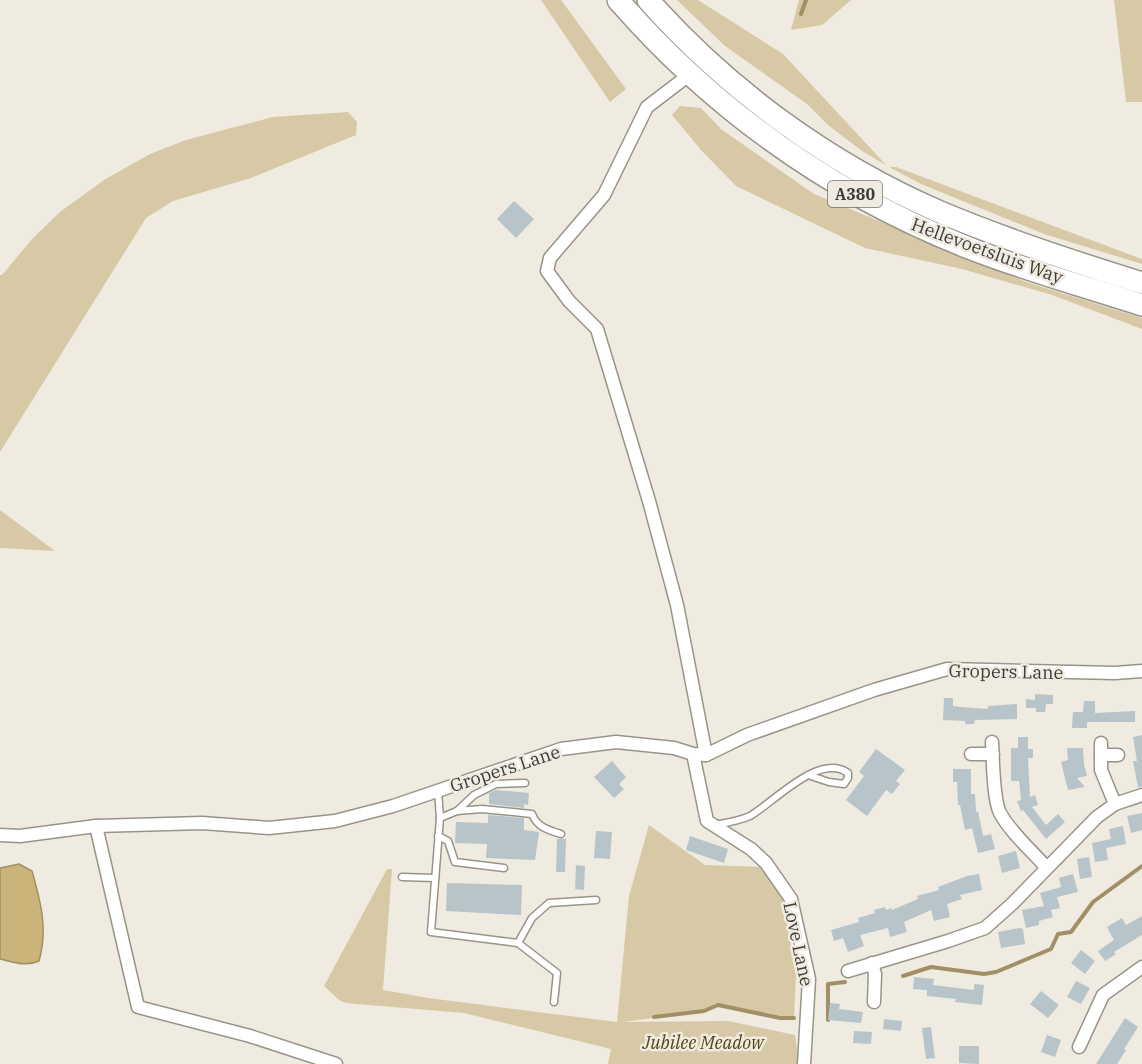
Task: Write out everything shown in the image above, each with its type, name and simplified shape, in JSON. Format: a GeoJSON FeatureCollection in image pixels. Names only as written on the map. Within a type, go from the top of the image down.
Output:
{"type":"FeatureCollection","features":[{"type":"Feature","properties":{"kind":"highway","name":"Hellevoetsluis Way"},"geometry":{"type":"LineString","coordinates":[[618,0],[689,75],[758,131],[794,158],[880,209],[998,258],[1142,305]]}},
{"type":"Feature","properties":{"kind":"highway","name":"Hellevoetsluis Way"},"geometry":{"type":"LineString","coordinates":[[648,0],[704,58],[733,84],[790,127],[871,178],[931,208],[973,225],[1142,284]]}},
{"type":"Feature","properties":{"kind":"street"},"geometry":{"type":"LineString","coordinates":[[689,75],[647,107],[604,195],[550,258],[547,271],[569,301],[597,329],[649,501],[677,605],[706,755]]}},
{"type":"Feature","properties":{"kind":"street","name":"Gropers Lane"},"geometry":{"type":"LineString","coordinates":[[0,836],[20,836],[96,826],[202,823],[269,828],[334,821],[393,806],[561,749],[616,742],[674,748],[693,754],[706,755],[747,735],[789,720],[874,690],[947,669],[1115,673],[1142,671]]}},
{"type":"Feature","properties":{"kind":"street"},"geometry":{"type":"LineString","coordinates":[[971,754],[992,748],[999,811],[1013,831],[1046,867]]}},
{"type":"Feature","properties":{"kind":"street"},"geometry":{"type":"LineString","coordinates":[[1115,804],[1101,770],[1101,749],[1118,755]]}},
{"type":"Feature","properties":{"kind":"street"},"geometry":{"type":"LineString","coordinates":[[693,754],[707,821],[714,825]]}},
{"type":"Feature","properties":{"kind":"street"},"geometry":{"type":"LineString","coordinates":[[848,971],[985,928],[1012,904],[1096,817],[1115,804],[1142,795]]}},
{"type":"Feature","properties":{"kind":"street","name":"Love Lane"},"geometry":{"type":"LineString","coordinates":[[714,825],[751,849],[766,863],[792,899],[809,979],[804,1064]]}},
{"type":"Feature","properties":{"kind":"street"},"geometry":{"type":"LineString","coordinates":[[96,826],[138,1007],[250,1036],[336,1064]]}},
{"type":"Feature","properties":{"kind":"street"},"geometry":{"type":"LineString","coordinates":[[872,963],[875,974],[874,1002]]}},
{"type":"Feature","properties":{"kind":"street"},"geometry":{"type":"LineString","coordinates":[[1079,1047],[1103,995],[1142,967]]}},
{"type":"Feature","properties":{"kind":"lane"},"geometry":{"type":"LineString","coordinates":[[714,825],[744,819],[754,814],[795,782],[808,775],[835,767],[848,773],[848,778],[844,783],[838,783],[808,775]]}},
{"type":"Feature","properties":{"kind":"lane"},"geometry":{"type":"LineString","coordinates":[[457,811],[474,795],[496,784],[525,783]]}},
{"type":"Feature","properties":{"kind":"lane"},"geometry":{"type":"LineString","coordinates":[[438,791],[440,818],[431,932],[518,942],[557,973],[554,1002]]}},
{"type":"Feature","properties":{"kind":"lane"},"geometry":{"type":"LineString","coordinates":[[440,818],[457,811],[482,809],[532,814],[535,822],[547,830],[561,834]]}},
{"type":"Feature","properties":{"kind":"lane"},"geometry":{"type":"LineString","coordinates":[[438,836],[448,841],[455,862],[504,868]]}},
{"type":"Feature","properties":{"kind":"lane"},"geometry":{"type":"LineString","coordinates":[[402,877],[435,878]]}},
{"type":"Feature","properties":{"kind":"lane"},"geometry":{"type":"LineString","coordinates":[[518,942],[532,918],[549,903],[596,900]]}},
{"type":"Feature","properties":{"kind":"green space"},"geometry":{"type":"Polygon","coordinates":[[[541,0],[561,0],[626,89],[610,102],[541,0]]]}},
{"type":"Feature","properties":{"kind":"green space"},"geometry":{"type":"Polygon","coordinates":[[[677,0],[698,0],[783,54],[887,166],[862,151],[828,125],[807,104],[725,46],[677,0]]]}},
{"type":"Feature","properties":{"kind":"green space"},"geometry":{"type":"Polygon","coordinates":[[[799,0],[851,0],[822,25],[791,30],[799,0]]]}},
{"type":"Feature","properties":{"kind":"green space"},"geometry":{"type":"Polygon","coordinates":[[[1114,0],[1142,0],[1142,102],[1126,102],[1114,0]]]}},
{"type":"Feature","properties":{"kind":"green space"},"geometry":{"type":"Polygon","coordinates":[[[680,106],[701,108],[721,129],[814,194],[1026,282],[1142,318],[1142,329],[1052,295],[962,269],[865,248],[736,186],[701,150],[672,115],[680,106]]]}},
{"type":"Feature","properties":{"kind":"green space"},"geometry":{"type":"Polygon","coordinates":[[[348,112],[357,122],[356,135],[251,178],[173,201],[146,218],[0,452],[0,275],[32,239],[60,212],[104,180],[150,154],[186,140],[273,117],[348,112]]]}},
{"type":"Feature","properties":{"kind":"green space"},"geometry":{"type":"Polygon","coordinates":[[[889,167],[896,167],[1142,259],[1142,264],[1044,234],[921,184],[889,167]]]}},
{"type":"Feature","properties":{"kind":"green space"},"geometry":{"type":"Polygon","coordinates":[[[0,510],[55,551],[0,548],[0,510]]]}},
{"type":"Feature","properties":{"kind":"green space","name":"Jubilee Meadow"},"geometry":{"type":"Polygon","coordinates":[[[649,825],[705,865],[765,867],[783,899],[796,975],[794,1018],[780,1018],[718,1005],[704,1011],[623,1022],[728,1021],[795,1035],[799,1064],[608,1064],[611,1049],[464,1013],[346,1003],[339,1000],[324,986],[387,869],[392,869],[383,990],[428,998],[617,1022],[629,896],[649,825]]]}},
{"type":"Feature","properties":{"kind":"shaded area"},"geometry":{"type":"Polygon","coordinates":[[[19,864],[32,871],[42,916],[43,938],[39,961],[29,964],[0,959],[0,868],[19,864]]]}},
{"type":"Feature","properties":{"kind":"building"},"geometry":{"type":"Polygon","coordinates":[[[514,201],[534,219],[516,238],[497,219],[514,201]]]}},
{"type":"Feature","properties":{"kind":"building"},"geometry":{"type":"Polygon","coordinates":[[[1035,694],[1053,695],[1053,704],[1046,704],[1045,712],[1036,712],[1036,708],[1026,708],[1026,699],[1035,700],[1035,694]]]}},
{"type":"Feature","properties":{"kind":"building"},"geometry":{"type":"Polygon","coordinates":[[[944,698],[953,698],[953,706],[961,707],[988,709],[988,706],[1017,704],[1017,719],[975,720],[974,724],[965,724],[965,721],[943,720],[944,698]]]}},
{"type":"Feature","properties":{"kind":"building"},"geometry":{"type":"Polygon","coordinates":[[[1084,701],[1095,701],[1095,713],[1135,711],[1135,722],[1087,722],[1087,728],[1072,728],[1073,712],[1083,712],[1084,701]]]}},
{"type":"Feature","properties":{"kind":"building"},"geometry":{"type":"Polygon","coordinates":[[[1142,735],[1142,787],[1138,787],[1133,761],[1137,761],[1133,737],[1142,735]]]}},
{"type":"Feature","properties":{"kind":"building"},"geometry":{"type":"Polygon","coordinates":[[[1018,737],[1028,737],[1028,749],[1033,749],[1033,758],[1028,758],[1030,797],[1035,795],[1038,805],[1032,807],[1046,825],[1058,814],[1065,822],[1046,839],[1023,810],[1021,811],[1017,801],[1021,800],[1019,781],[1011,781],[1011,748],[1018,748],[1018,737]]]}},
{"type":"Feature","properties":{"kind":"building"},"geometry":{"type":"Polygon","coordinates":[[[1067,748],[1083,748],[1087,776],[1077,778],[1085,787],[1068,790],[1061,762],[1068,760],[1067,748]]]}},
{"type":"Feature","properties":{"kind":"building"},"geometry":{"type":"Polygon","coordinates":[[[876,749],[905,770],[896,781],[900,784],[892,794],[886,790],[867,816],[846,800],[864,776],[859,772],[876,749]]]}},
{"type":"Feature","properties":{"kind":"building"},"geometry":{"type":"Polygon","coordinates":[[[612,761],[626,777],[619,784],[624,789],[614,798],[594,777],[612,761]]]}},
{"type":"Feature","properties":{"kind":"building"},"geometry":{"type":"Polygon","coordinates":[[[953,769],[971,769],[971,794],[975,794],[976,812],[978,811],[983,836],[991,834],[995,849],[978,853],[972,828],[965,830],[960,805],[958,805],[957,782],[953,782],[953,769]]]}},
{"type":"Feature","properties":{"kind":"building"},"geometry":{"type":"Polygon","coordinates":[[[496,790],[529,793],[528,805],[524,804],[524,808],[489,804],[489,793],[496,790]]]}},
{"type":"Feature","properties":{"kind":"building"},"geometry":{"type":"Polygon","coordinates":[[[1142,813],[1142,830],[1131,833],[1127,816],[1142,813]]]}},
{"type":"Feature","properties":{"kind":"building"},"geometry":{"type":"Polygon","coordinates":[[[488,815],[524,818],[524,830],[539,832],[535,860],[486,858],[487,844],[455,843],[456,822],[488,823],[488,815]]]}},
{"type":"Feature","properties":{"kind":"building"},"geometry":{"type":"Polygon","coordinates":[[[1123,826],[1126,844],[1106,848],[1108,860],[1095,862],[1092,843],[1111,839],[1109,829],[1123,826]]]}},
{"type":"Feature","properties":{"kind":"building"},"geometry":{"type":"Polygon","coordinates":[[[596,831],[612,832],[610,859],[594,858],[596,831]]]}},
{"type":"Feature","properties":{"kind":"building"},"geometry":{"type":"Polygon","coordinates":[[[690,836],[728,849],[724,863],[686,850],[690,836]]]}},
{"type":"Feature","properties":{"kind":"building"},"geometry":{"type":"Polygon","coordinates":[[[557,839],[566,839],[565,872],[556,872],[557,839]]]}},
{"type":"Feature","properties":{"kind":"building"},"geometry":{"type":"Polygon","coordinates":[[[1016,851],[1020,868],[1002,873],[998,856],[1016,851]]]}},
{"type":"Feature","properties":{"kind":"building"},"geometry":{"type":"Polygon","coordinates":[[[1089,857],[1092,877],[1080,879],[1077,859],[1089,857]]]}},
{"type":"Feature","properties":{"kind":"building"},"geometry":{"type":"Polygon","coordinates":[[[576,865],[585,866],[584,890],[575,889],[576,865]]]}},
{"type":"Feature","properties":{"kind":"building"},"geometry":{"type":"Polygon","coordinates":[[[979,874],[982,890],[960,895],[962,899],[947,904],[950,917],[934,921],[931,910],[904,922],[907,932],[890,937],[888,928],[860,935],[864,946],[848,952],[843,938],[834,941],[831,930],[859,922],[858,918],[875,913],[874,910],[885,907],[886,910],[891,908],[892,910],[918,899],[917,896],[939,890],[938,887],[979,874]]]}},
{"type":"Feature","properties":{"kind":"building"},"geometry":{"type":"Polygon","coordinates":[[[1073,874],[1078,892],[1057,897],[1060,908],[1051,910],[1053,917],[1039,921],[1039,925],[1026,928],[1022,910],[1044,906],[1040,893],[1061,887],[1059,878],[1073,874]]]}},
{"type":"Feature","properties":{"kind":"building"},"geometry":{"type":"Polygon","coordinates":[[[447,883],[522,885],[521,915],[446,911],[447,883]]]}},
{"type":"Feature","properties":{"kind":"building"},"geometry":{"type":"Polygon","coordinates":[[[1142,916],[1142,935],[1114,952],[1116,954],[1105,961],[1098,951],[1114,940],[1107,927],[1122,918],[1126,925],[1142,916]]]}},
{"type":"Feature","properties":{"kind":"building"},"geometry":{"type":"Polygon","coordinates":[[[1023,929],[1025,944],[1001,948],[998,932],[1023,929]]]}},
{"type":"Feature","properties":{"kind":"building"},"geometry":{"type":"Polygon","coordinates":[[[1081,950],[1095,961],[1085,974],[1071,963],[1081,950]]]}},
{"type":"Feature","properties":{"kind":"building"},"geometry":{"type":"Polygon","coordinates":[[[914,977],[934,979],[933,985],[974,990],[974,984],[984,985],[982,1005],[927,996],[927,990],[913,989],[914,977]]]}},
{"type":"Feature","properties":{"kind":"building"},"geometry":{"type":"Polygon","coordinates":[[[1076,981],[1090,988],[1081,1004],[1067,997],[1076,981]]]}},
{"type":"Feature","properties":{"kind":"building"},"geometry":{"type":"Polygon","coordinates":[[[1041,991],[1059,1005],[1048,1018],[1030,1004],[1041,991]]]}},
{"type":"Feature","properties":{"kind":"building"},"geometry":{"type":"Polygon","coordinates":[[[830,1003],[840,1004],[839,1009],[863,1012],[861,1023],[828,1020],[830,1003]]]}},
{"type":"Feature","properties":{"kind":"building"},"geometry":{"type":"Polygon","coordinates":[[[1125,1018],[1138,1027],[1124,1049],[1126,1050],[1117,1064],[1096,1064],[1125,1018]]]}},
{"type":"Feature","properties":{"kind":"building"},"geometry":{"type":"Polygon","coordinates":[[[884,1019],[902,1021],[901,1031],[883,1029],[884,1019]]]}},
{"type":"Feature","properties":{"kind":"building"},"geometry":{"type":"Polygon","coordinates":[[[931,1027],[935,1058],[926,1059],[922,1028],[931,1027]]]}},
{"type":"Feature","properties":{"kind":"building"},"geometry":{"type":"Polygon","coordinates":[[[854,1031],[872,1032],[871,1044],[853,1043],[854,1031]]]}},
{"type":"Feature","properties":{"kind":"building"},"geometry":{"type":"Polygon","coordinates":[[[1047,1035],[1061,1040],[1055,1057],[1041,1052],[1047,1035]]]}},
{"type":"Feature","properties":{"kind":"building"},"geometry":{"type":"Polygon","coordinates":[[[959,1046],[979,1046],[979,1064],[959,1063],[959,1046]]]}},
{"type":"Feature","properties":{"kind":"waterway"},"geometry":{"type":"LineString","coordinates":[[801,14],[806,0]]}},
{"type":"Feature","properties":{"kind":"waterway"},"geometry":{"type":"LineString","coordinates":[[903,976],[931,967],[984,974],[996,972],[1051,949],[1058,934],[1071,932],[1093,902],[1142,866]]}},
{"type":"Feature","properties":{"kind":"waterway"},"geometry":{"type":"LineString","coordinates":[[828,1020],[828,984],[845,982]]}},
{"type":"Feature","properties":{"kind":"waterway"},"geometry":{"type":"LineString","coordinates":[[654,1017],[704,1011],[718,1005],[780,1018],[794,1018]]}}]}
